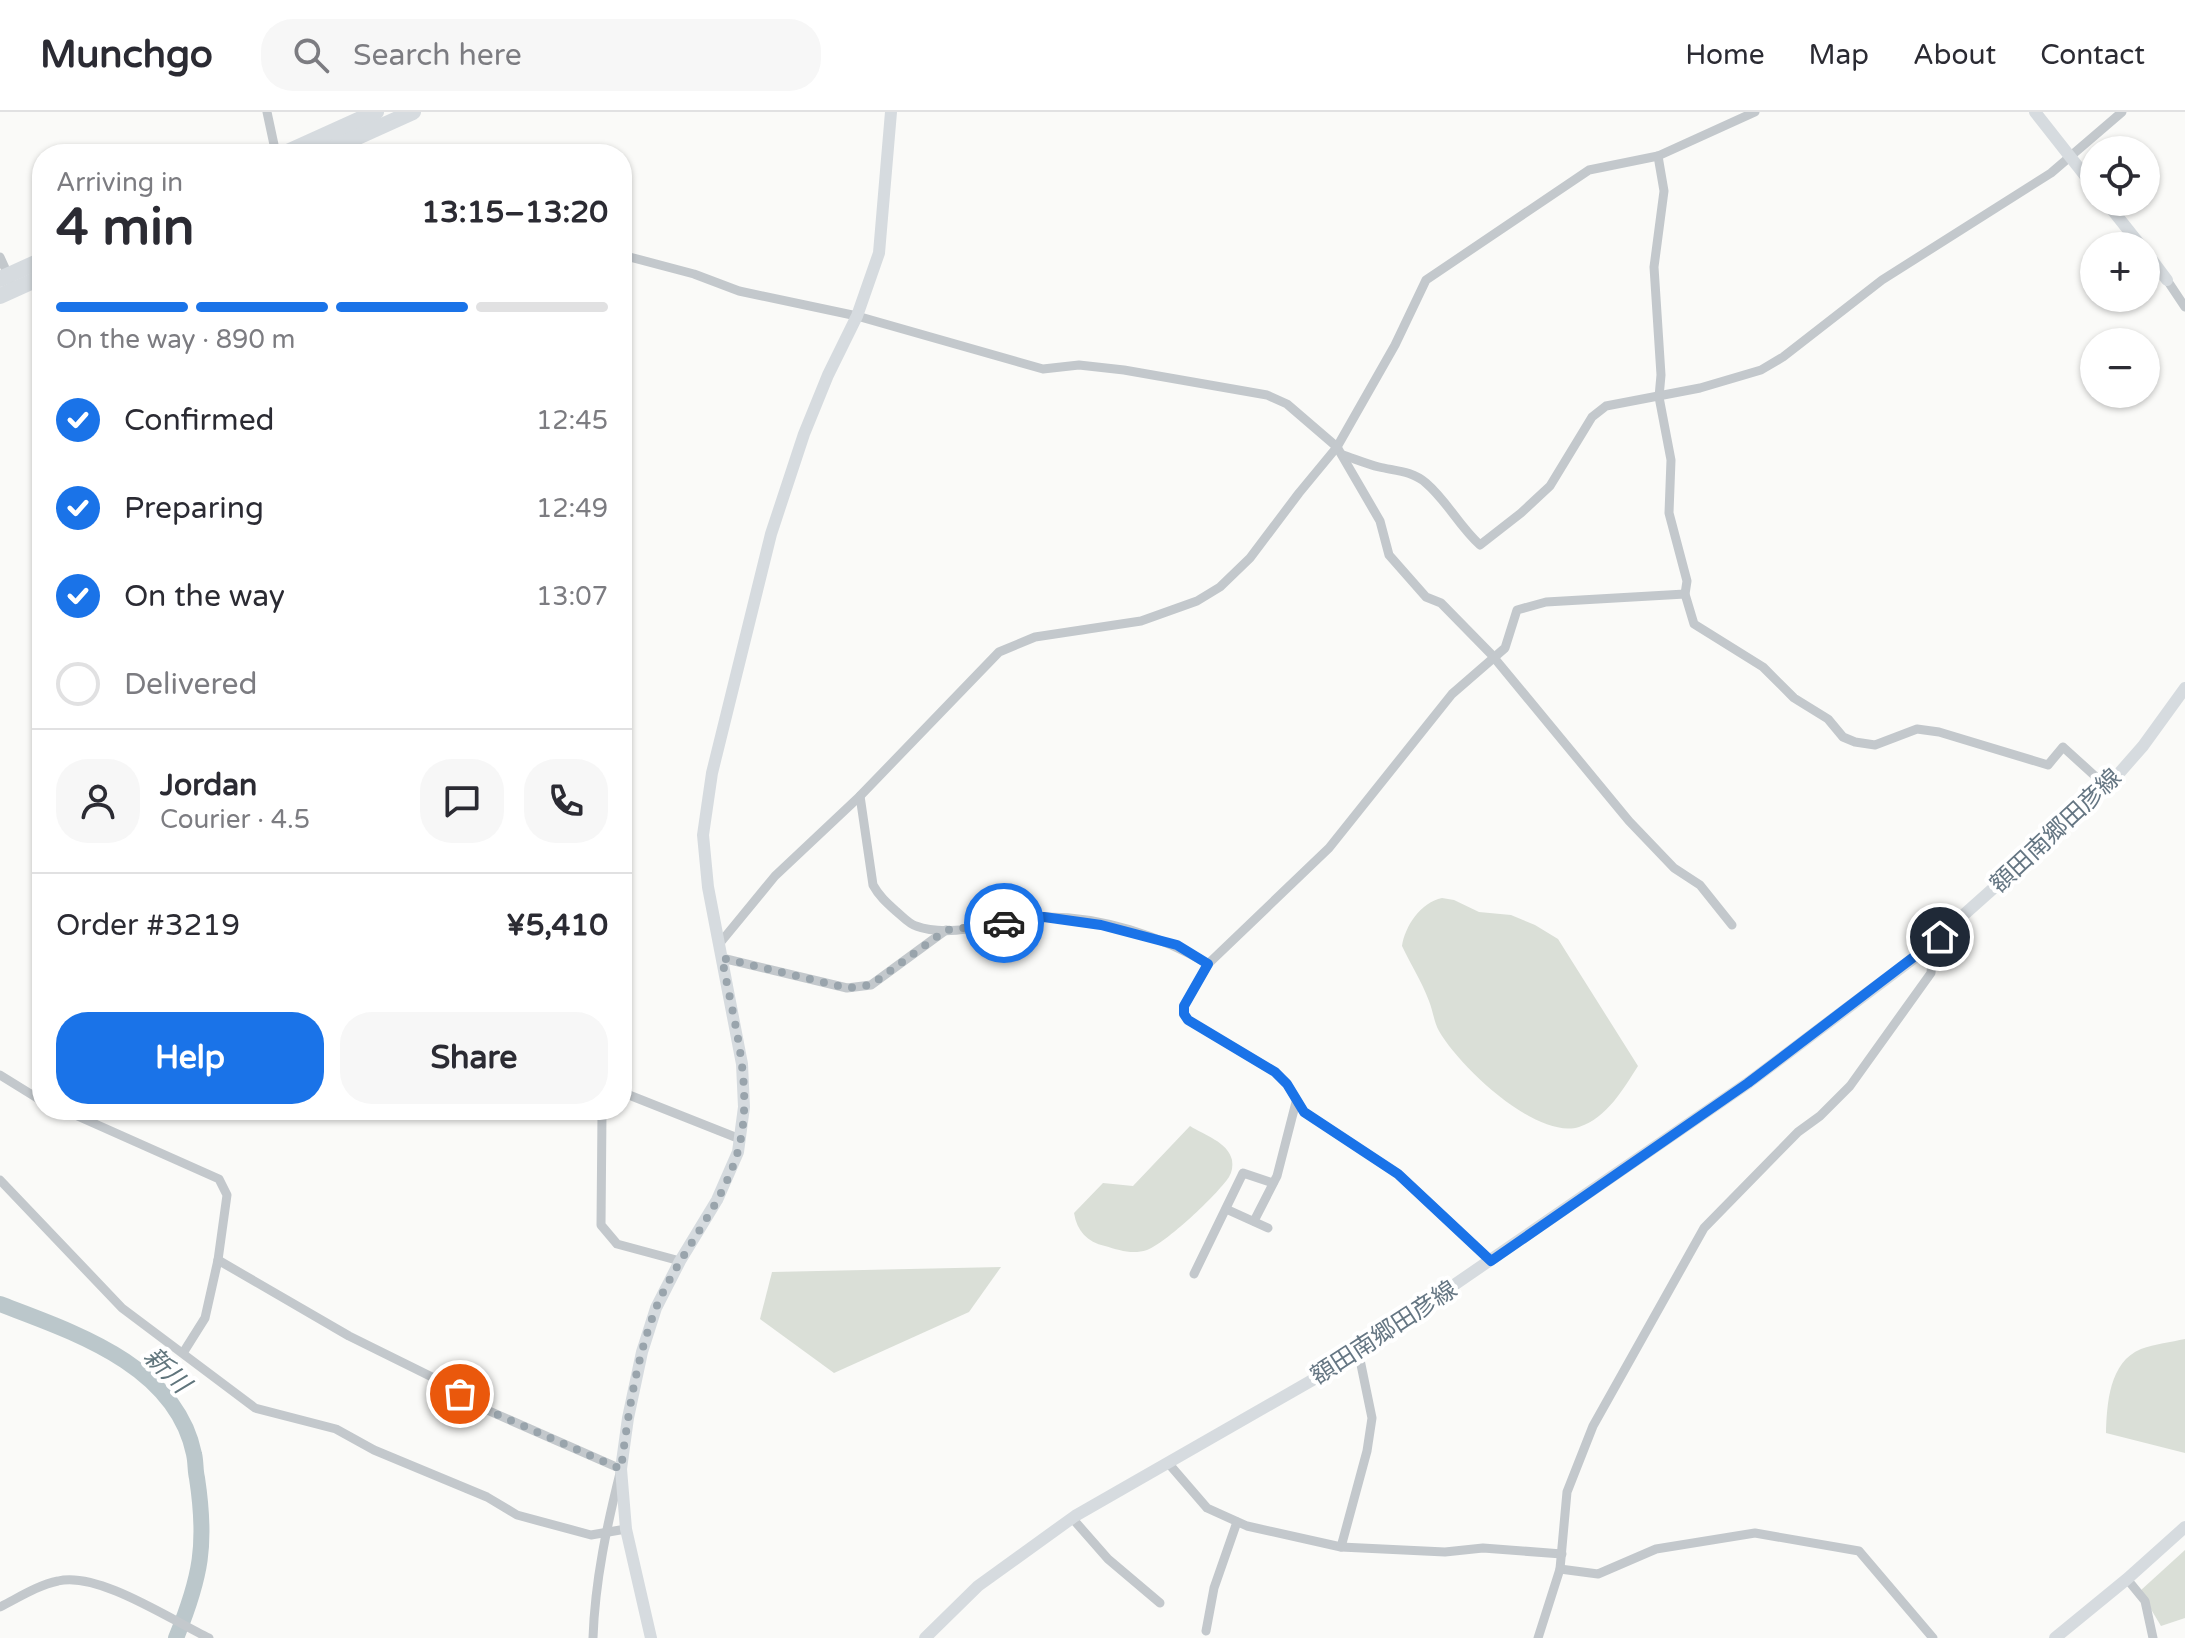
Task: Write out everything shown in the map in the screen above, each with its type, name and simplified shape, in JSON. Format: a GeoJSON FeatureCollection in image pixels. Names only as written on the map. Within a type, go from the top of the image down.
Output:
{"type":"FeatureCollection","features":[{"type":"Feature","properties":{"kind":"highway"},"geometry":{"type":"LineString","coordinates":[[305,144],[376,112]]}},
{"type":"Feature","properties":{"kind":"highway"},"geometry":{"type":"LineString","coordinates":[[342,144],[413,112]]}},
{"type":"Feature","properties":{"kind":"highway"},"geometry":{"type":"LineString","coordinates":[[5,285],[32,267]]}},
{"type":"Feature","properties":{"kind":"highway"},"geometry":{"type":"LineString","coordinates":[[5,285],[32,279]]}},
{"type":"Feature","properties":{"kind":"street"},"geometry":{"type":"LineString","coordinates":[[267,112],[274,144]]}},
{"type":"Feature","properties":{"kind":"street"},"geometry":{"type":"LineString","coordinates":[[593,1638],[594,1596],[642,1352],[656,1308],[717,1200],[738,1152],[744,1107],[742,1064],[708,887],[703,835],[712,773],[771,534],[804,434],[857,316],[879,253],[885,215],[891,112]]}},
{"type":"Feature","properties":{"kind":"street"},"geometry":{"type":"LineString","coordinates":[[720,943],[775,876],[860,796],[999,652],[1035,637],[1141,621],[1197,601],[1220,587],[1250,558],[1340,451],[1426,280],[1469,248],[1511,225],[1589,170],[1658,156],[1755,112]]}},
{"type":"Feature","properties":{"kind":"street"},"geometry":{"type":"LineString","coordinates":[[2035,112],[2080,170]]}},
{"type":"Feature","properties":{"kind":"street"},"geometry":{"type":"LineString","coordinates":[[1340,451],[1379,467],[1405,471],[1424,481],[1480,545],[1550,486],[1592,417],[1606,406],[1729,381],[1761,370],[1795,348],[1882,280],[2051,173],[2122,112]]}},
{"type":"Feature","properties":{"kind":"street"},"geometry":{"type":"LineString","coordinates":[[1658,156],[1664,191],[1654,267],[1661,375],[1659,397],[1671,460],[1669,513],[1687,581],[1685,594],[1694,624],[1763,667],[1794,698],[1828,719],[1843,737],[1875,745],[1917,729],[1928,730],[2048,765],[2063,747],[2107,787]]}},
{"type":"Feature","properties":{"kind":"street"},"geometry":{"type":"LineString","coordinates":[[2117,216],[2130,232]]}},
{"type":"Feature","properties":{"kind":"street"},"geometry":{"type":"LineString","coordinates":[[0,257],[5,285]]}},
{"type":"Feature","properties":{"kind":"street"},"geometry":{"type":"LineString","coordinates":[[632,258],[694,274],[739,291],[857,316],[1043,369],[1079,365],[1124,370],[1267,395],[1287,404],[1340,451],[1380,521],[1389,555],[1426,597],[1441,603],[1491,654],[1629,821],[1674,868],[1700,885],[1732,925]]}},
{"type":"Feature","properties":{"kind":"street"},"geometry":{"type":"LineString","coordinates":[[2160,271],[2185,307]]}},
{"type":"Feature","properties":{"kind":"street"},"geometry":{"type":"LineString","coordinates":[[1491,1261],[1398,1174],[1304,1112],[1287,1084],[1275,1072],[1200,1028],[1184,1014],[1184,1006],[1208,964],[1329,848],[1452,694],[1505,648],[1517,610],[1527,606],[1685,594]]}},
{"type":"Feature","properties":{"kind":"street","name":"額田南郷田彦線"},"geometry":{"type":"LineString","coordinates":[[925,1638],[978,1586],[1072,1518],[1169,1464],[1358,1350],[1748,1083],[1922,952],[2107,787],[2143,746],[2185,688]]}},
{"type":"Feature","properties":{"kind":"street"},"geometry":{"type":"LineString","coordinates":[[860,796],[873,885],[879,896],[913,925],[946,930],[1044,917],[1079,920],[1177,945],[1208,964]]}},
{"type":"Feature","properties":{"kind":"street"},"geometry":{"type":"LineString","coordinates":[[722,958],[847,988],[871,985],[946,930]]}},
{"type":"Feature","properties":{"kind":"street"},"geometry":{"type":"LineString","coordinates":[[1538,1638],[1560,1569],[1567,1492],[1593,1426],[1704,1228],[1798,1132],[1820,1116],[1850,1086],[1931,973],[1932,959],[1922,952]]}},
{"type":"Feature","properties":{"kind":"street"},"geometry":{"type":"LineString","coordinates":[[0,1075],[32,1095]]}},
{"type":"Feature","properties":{"kind":"street"},"geometry":{"type":"LineString","coordinates":[[632,1096],[740,1139]]}},
{"type":"Feature","properties":{"kind":"street"},"geometry":{"type":"LineString","coordinates":[[1254,1221],[1273,1183],[1296,1102]]}},
{"type":"Feature","properties":{"kind":"street"},"geometry":{"type":"LineString","coordinates":[[86,1120],[219,1179],[227,1195],[218,1260],[205,1318],[183,1353]]}},
{"type":"Feature","properties":{"kind":"street"},"geometry":{"type":"LineString","coordinates":[[602,1120],[601,1225],[617,1244],[680,1261]]}},
{"type":"Feature","properties":{"kind":"street"},"geometry":{"type":"LineString","coordinates":[[1194,1274],[1243,1173],[1273,1183]]}},
{"type":"Feature","properties":{"kind":"street"},"geometry":{"type":"LineString","coordinates":[[0,1180],[122,1308],[255,1408],[336,1429],[374,1450],[487,1497],[517,1515],[591,1535],[626,1529]]}},
{"type":"Feature","properties":{"kind":"street"},"geometry":{"type":"LineString","coordinates":[[1226,1209],[1268,1228]]}},
{"type":"Feature","properties":{"kind":"street"},"geometry":{"type":"LineString","coordinates":[[218,1260],[349,1336],[434,1378],[487,1410],[621,1469]]}},
{"type":"Feature","properties":{"kind":"street"},"geometry":{"type":"LineString","coordinates":[[1341,1547],[1367,1451],[1372,1418],[1358,1350]]}},
{"type":"Feature","properties":{"kind":"street"},"geometry":{"type":"LineString","coordinates":[[1169,1464],[1207,1508],[1237,1522],[1341,1547],[1445,1552],[1483,1548],[1562,1554]]}},
{"type":"Feature","properties":{"kind":"street"},"geometry":{"type":"LineString","coordinates":[[621,1469],[626,1529],[651,1638]]}},
{"type":"Feature","properties":{"kind":"street"},"geometry":{"type":"LineString","coordinates":[[1072,1518],[1108,1559],[1160,1603]]}},
{"type":"Feature","properties":{"kind":"street"},"geometry":{"type":"LineString","coordinates":[[1206,1631],[1214,1588],[1237,1522]]}},
{"type":"Feature","properties":{"kind":"street"},"geometry":{"type":"LineString","coordinates":[[2055,1638],[2185,1527]]}},
{"type":"Feature","properties":{"kind":"street"},"geometry":{"type":"LineString","coordinates":[[1560,1569],[1598,1574],[1656,1549],[1755,1533],[1859,1551],[1933,1638]]}},
{"type":"Feature","properties":{"kind":"street"},"geometry":{"type":"LineString","coordinates":[[0,1607],[58,1581],[83,1579],[104,1585],[183,1628],[209,1638]]}},
{"type":"Feature","properties":{"kind":"street"},"geometry":{"type":"LineString","coordinates":[[2127,1579],[2145,1601],[2153,1638]]}},
{"type":"Feature","properties":{"kind":"shaded area"},"geometry":{"type":"Polygon","coordinates":[[[1442,898],[1479,912],[1511,915],[1558,939],[1638,1066],[1614,1101],[1598,1117],[1579,1127],[1561,1128],[1521,1112],[1481,1080],[1449,1046],[1437,1028],[1426,994],[1402,946],[1415,916],[1427,904],[1442,898]]]}},
{"type":"Feature","properties":{"kind":"shaded area"},"geometry":{"type":"Polygon","coordinates":[[[1190,1126],[1221,1144],[1230,1154],[1230,1175],[1214,1195],[1178,1229],[1147,1250],[1120,1250],[1093,1242],[1084,1235],[1074,1213],[1103,1183],[1133,1186],[1190,1126]]]}},
{"type":"Feature","properties":{"kind":"shaded area"},"geometry":{"type":"Polygon","coordinates":[[[1001,1267],[969,1312],[834,1373],[760,1319],[772,1272],[1001,1267]]]}},
{"type":"Feature","properties":{"kind":"shaded area"},"geometry":{"type":"Polygon","coordinates":[[[2185,1339],[2185,1453],[2106,1433],[2112,1385],[2122,1364],[2141,1349],[2185,1339]]]}},
{"type":"Feature","properties":{"kind":"shaded area"},"geometry":{"type":"Polygon","coordinates":[[[2185,1550],[2185,1618],[2161,1626],[2140,1591],[2185,1550]]]}},
{"type":"Feature","properties":{"kind":"waterway","name":"新川"},"geometry":{"type":"LineString","coordinates":[[0,1304],[89,1340],[118,1356],[144,1375],[166,1397],[183,1423],[195,1457],[201,1542],[196,1578],[176,1638]]}},
{"type":"Feature","properties":{"kind":"way so far"},"geometry":{"type":"LineString","coordinates":[[460,1394],[487,1410],[621,1469],[642,1352],[656,1308],[717,1200],[738,1152],[744,1107],[742,1064],[722,958],[847,988],[871,985],[946,930],[1004,923]]}},
{"type":"Feature","properties":{"kind":"route"},"geometry":{"type":"LineString","coordinates":[[1004,923],[1044,917],[1079,920],[1177,945],[1208,964],[1184,1006],[1188,1020],[1275,1072],[1287,1084],[1304,1112],[1398,1174],[1491,1261],[1748,1083],[1940,937]]}}]}
